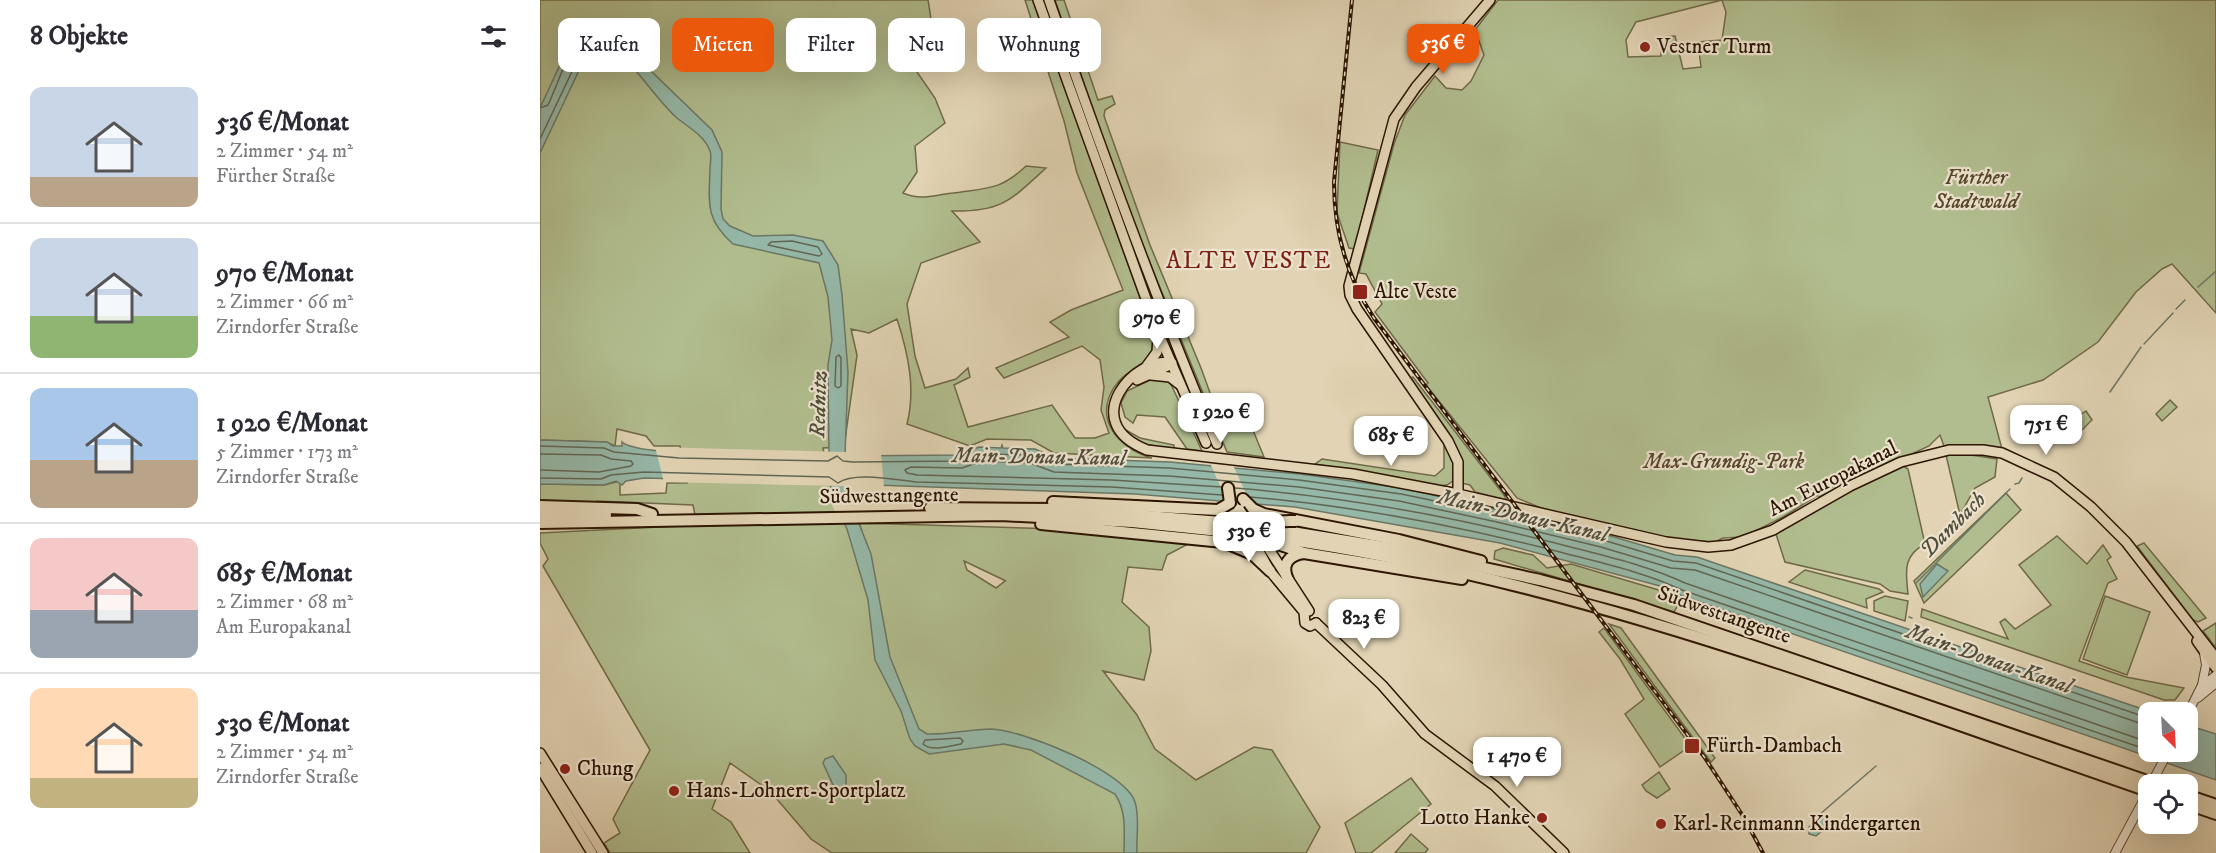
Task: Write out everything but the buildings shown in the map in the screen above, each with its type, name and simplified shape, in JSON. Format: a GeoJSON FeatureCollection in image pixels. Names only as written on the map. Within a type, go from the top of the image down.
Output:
{"type":"FeatureCollection","features":[{"type":"Feature","properties":{"kind":"highway"},"geometry":{"type":"LineString","coordinates":[[951,507],[976,502],[1038,501],[1209,510],[1228,506],[1228,488]]}},
{"type":"Feature","properties":{"kind":"highway"},"geometry":{"type":"LineString","coordinates":[[1243,499],[1262,513],[1409,542],[1526,573],[1540,580]]}},
{"type":"Feature","properties":{"kind":"highway"},"geometry":{"type":"LineString","coordinates":[[540,506],[637,509],[652,514]]}},
{"type":"Feature","properties":{"kind":"highway","name":"Südwesttangente"},"geometry":{"type":"LineString","coordinates":[[540,523],[951,507],[1059,509],[1395,558],[1530,589],[1728,647],[2138,791]]}},
{"type":"Feature","properties":{"kind":"highway"},"geometry":{"type":"LineString","coordinates":[[1209,510],[1235,519],[1256,537],[1304,553],[1530,589]]}},
{"type":"Feature","properties":{"kind":"highway"},"geometry":{"type":"LineString","coordinates":[[1239,510],[1256,537]]}},
{"type":"Feature","properties":{"kind":"highway","name":"Südwesttangente"},"geometry":{"type":"LineString","coordinates":[[867,512],[1059,517],[1256,537],[1341,538],[1540,580],[1634,605],[2138,778]]}},
{"type":"Feature","properties":{"kind":"highway","name":"Südwesttangente"},"geometry":{"type":"LineString","coordinates":[[540,514],[652,514],[695,517]]}},
{"type":"Feature","properties":{"kind":"highway"},"geometry":{"type":"LineString","coordinates":[[979,515],[1001,520],[1222,542],[1256,537],[1270,522],[1297,521]]}},
{"type":"Feature","properties":{"kind":"highway"},"geometry":{"type":"LineString","coordinates":[[540,530],[595,526],[623,521]]}},
{"type":"Feature","properties":{"kind":"highway"},"geometry":{"type":"LineString","coordinates":[[1222,542],[1252,554],[1270,571]]}},
{"type":"Feature","properties":{"kind":"highway"},"geometry":{"type":"LineString","coordinates":[[1288,580],[1284,570],[1287,561],[1294,555],[1304,553]]}},
{"type":"Feature","properties":{"kind":"highway"},"geometry":{"type":"LineString","coordinates":[[2198,799],[2216,805]]}},
{"type":"Feature","properties":{"kind":"highway"},"geometry":{"type":"LineString","coordinates":[[2198,808],[2216,814]]}},
{"type":"Feature","properties":{"kind":"main road"},"geometry":{"type":"LineString","coordinates":[[1038,0],[1108,181],[1134,253],[1158,332],[1206,443]]}},
{"type":"Feature","properties":{"kind":"main road"},"geometry":{"type":"LineString","coordinates":[[1049,0],[1108,181]]}},
{"type":"Feature","properties":{"kind":"main road"},"geometry":{"type":"LineString","coordinates":[[1458,494],[1460,477],[1454,451],[1357,309],[1350,295],[1349,286],[1386,145],[1400,108],[1490,0]]}},
{"type":"Feature","properties":{"kind":"main road"},"geometry":{"type":"LineString","coordinates":[[1134,253],[1217,444]]}},
{"type":"Feature","properties":{"kind":"main road"},"geometry":{"type":"LineString","coordinates":[[1146,372],[1157,352],[1158,332]]}},
{"type":"Feature","properties":{"kind":"main road"},"geometry":{"type":"LineString","coordinates":[[1172,363],[1176,349]]}},
{"type":"Feature","properties":{"kind":"main road"},"geometry":{"type":"LineString","coordinates":[[1146,372],[1164,361],[1172,363]]}},
{"type":"Feature","properties":{"kind":"main road"},"geometry":{"type":"LineString","coordinates":[[1146,372],[1170,377],[1181,386]]}},
{"type":"Feature","properties":{"kind":"main road","name":"Am Europakanal"},"geometry":{"type":"LineString","coordinates":[[1146,372],[1123,388],[1114,400],[1113,416],[1127,439],[1147,450],[1302,466],[1458,494],[1666,542],[1719,546],[1748,540],[1773,530],[1850,486],[1901,462],[1949,450],[2002,453],[2040,468],[2081,498],[2126,542],[2216,658]]}},
{"type":"Feature","properties":{"kind":"main road"},"geometry":{"type":"LineString","coordinates":[[1228,488],[1239,510]]}},
{"type":"Feature","properties":{"kind":"main road"},"geometry":{"type":"LineString","coordinates":[[1243,499],[1270,571],[1308,614]]}},
{"type":"Feature","properties":{"kind":"main road"},"geometry":{"type":"LineString","coordinates":[[1256,537],[1288,580],[1308,614],[1306,624],[1316,623],[1382,685],[1425,734],[1495,786],[1564,853]]}},
{"type":"Feature","properties":{"kind":"main road","name":"Am Europakanal"},"geometry":{"type":"LineString","coordinates":[[2193,631],[2204,653],[2216,668]]}},
{"type":"Feature","properties":{"kind":"main road"},"geometry":{"type":"LineString","coordinates":[[540,753],[603,853]]}},
{"type":"Feature","properties":{"kind":"main road"},"geometry":{"type":"LineString","coordinates":[[540,768],[592,853]]}},
{"type":"Feature","properties":{"kind":"street"},"geometry":{"type":"LineString","coordinates":[[2195,701],[2206,665],[2204,653]]}},
{"type":"Feature","properties":{"kind":"street"},"geometry":{"type":"LineString","coordinates":[[2201,687],[2216,675]]}},
{"type":"Feature","properties":{"kind":"street"},"geometry":{"type":"LineString","coordinates":[[2195,701],[2216,683]]}},
{"type":"Feature","properties":{"kind":"street"},"geometry":{"type":"LineString","coordinates":[[2115,853],[2138,809]]}},
{"type":"Feature","properties":{"kind":"green space"},"geometry":{"type":"Polygon","coordinates":[[[540,0],[928,0],[931,18],[888,18],[888,72],[917,72],[935,98],[945,123],[915,146],[917,172],[903,193],[916,197],[928,197],[984,189],[1008,180],[1026,166],[1046,168],[1005,202],[983,209],[952,211],[980,242],[921,263],[907,304],[915,356],[925,388],[956,379],[968,368],[970,377],[954,385],[968,427],[1052,405],[1075,438],[1095,438],[1109,433],[1101,410],[1104,387],[1100,360],[1082,346],[1004,378],[996,368],[1069,337],[1050,322],[1071,310],[1123,290],[1077,173],[1048,72],[1059,72],[1154,337],[1153,347],[1147,360],[1125,375],[1111,394],[1107,406],[1107,418],[1118,438],[1128,447],[1152,458],[1054,453],[1031,440],[987,439],[970,446],[907,424],[911,398],[910,371],[897,319],[869,333],[851,329],[857,355],[844,447],[823,448],[834,502],[862,531],[859,523],[1060,529],[1190,543],[1167,555],[1162,570],[1128,567],[1122,602],[1149,627],[1151,651],[1144,680],[1103,671],[1137,715],[1155,749],[1196,780],[1254,747],[1272,750],[1320,827],[1306,853],[832,853],[811,839],[770,791],[730,763],[712,809],[731,822],[750,853],[610,853],[604,843],[620,833],[613,819],[650,750],[543,566],[548,559],[540,543],[540,533],[697,525],[693,505],[597,501],[596,504],[540,503],[540,484],[604,485],[620,481],[620,495],[666,493],[667,483],[687,483],[680,446],[654,446],[646,436],[617,429],[615,446],[606,442],[540,440],[540,0]],[[964,561],[967,570],[996,588],[1005,581],[964,561]]]}},
{"type":"Feature","properties":{"kind":"green space"},"geometry":{"type":"Polygon","coordinates":[[[1025,0],[1033,0],[1039,18],[1031,18],[1025,0]]]}},
{"type":"Feature","properties":{"kind":"green space"},"geometry":{"type":"Polygon","coordinates":[[[1055,0],[1064,0],[1070,18],[1061,18],[1055,0]]]}},
{"type":"Feature","properties":{"kind":"green space","name":"Fürther Stadtwald"},"geometry":{"type":"Polygon","coordinates":[[[1498,0],[1722,0],[2216,0],[2216,313],[2172,264],[2162,269],[2136,292],[2098,342],[2043,380],[1988,397],[2002,449],[1944,446],[1940,435],[1929,446],[1819,497],[1818,495],[1783,517],[1743,537],[1723,538],[1715,542],[1672,539],[1553,513],[1517,498],[1426,385],[1428,383],[1375,312],[1382,304],[1366,274],[1359,273],[1394,144],[1405,115],[1435,76],[1446,88],[1462,90],[1471,81],[1484,55],[1475,30],[1498,0]],[[1722,0],[1636,22],[1626,40],[1628,57],[1661,56],[1661,37],[1675,36],[1683,69],[1701,67],[1698,42],[1722,40],[1726,12],[1722,0]]]}},
{"type":"Feature","properties":{"kind":"green space"},"geometry":{"type":"Polygon","coordinates":[[[1080,72],[1088,72],[1098,100],[1112,96],[1115,104],[1105,110],[1104,116],[1150,245],[1201,368],[1225,434],[1246,413],[1264,457],[1227,452],[1128,209],[1080,72]]]}},
{"type":"Feature","properties":{"kind":"green space"},"geometry":{"type":"Polygon","coordinates":[[[1340,142],[1378,150],[1355,249],[1349,248],[1337,213],[1340,142]]]}},
{"type":"Feature","properties":{"kind":"green space"},"geometry":{"type":"Polygon","coordinates":[[[1413,377],[1507,500],[1475,492],[1470,485],[1453,481],[1447,485],[1438,486],[1315,464],[1322,459],[1435,476],[1444,468],[1444,428],[1409,379],[1413,377]]]}},
{"type":"Feature","properties":{"kind":"green space"},"geometry":{"type":"Polygon","coordinates":[[[1152,379],[1169,380],[1202,451],[1187,449],[1165,417],[1137,415],[1133,423],[1125,417],[1121,403],[1127,391],[1152,379]]]}},
{"type":"Feature","properties":{"kind":"green space"},"geometry":{"type":"Polygon","coordinates":[[[2170,400],[2177,407],[2162,421],[2156,414],[2170,400]]]}},
{"type":"Feature","properties":{"kind":"green space"},"geometry":{"type":"Polygon","coordinates":[[[2086,411],[2092,420],[2082,430],[2073,420],[2086,411]]]}},
{"type":"Feature","properties":{"kind":"green space"},"geometry":{"type":"Polygon","coordinates":[[[1124,429],[1140,438],[1174,445],[1174,449],[1141,442],[1124,429]]]}},
{"type":"Feature","properties":{"kind":"green space"},"geometry":{"type":"Polygon","coordinates":[[[1946,455],[1971,455],[1997,459],[1995,477],[1975,488],[1960,515],[1946,455]]]}},
{"type":"Feature","properties":{"kind":"green space"},"geometry":{"type":"Polygon","coordinates":[[[1903,466],[1908,469],[1925,544],[1912,554],[1909,560],[1906,572],[1908,594],[1890,591],[1880,584],[1785,562],[1776,534],[1874,478],[1903,466]]]}},
{"type":"Feature","properties":{"kind":"green space"},"geometry":{"type":"Polygon","coordinates":[[[2006,493],[2021,510],[1924,603],[1914,581],[2006,493]]]}},
{"type":"Feature","properties":{"kind":"green space"},"geometry":{"type":"Polygon","coordinates":[[[2057,536],[2087,564],[2103,545],[2111,557],[2107,560],[2117,579],[2108,583],[2079,661],[2126,677],[2184,688],[2175,700],[2164,700],[1921,617],[1922,609],[2008,639],[2000,622],[2005,619],[2015,629],[2051,605],[2019,565],[2057,536]]]}},
{"type":"Feature","properties":{"kind":"green space"},"geometry":{"type":"Polygon","coordinates":[[[2144,543],[2206,618],[2198,622],[2193,620],[2137,546],[2144,543]]]}},
{"type":"Feature","properties":{"kind":"green space"},"geometry":{"type":"Polygon","coordinates":[[[1503,548],[1533,555],[1547,568],[1571,564],[1662,591],[1679,603],[1674,612],[1494,559],[1495,551],[1503,548]]]}},
{"type":"Feature","properties":{"kind":"green space"},"geometry":{"type":"Polygon","coordinates":[[[1805,570],[1879,589],[1883,592],[1866,599],[1867,608],[1789,582],[1805,570]]]}},
{"type":"Feature","properties":{"kind":"green space"},"geometry":{"type":"Polygon","coordinates":[[[1885,596],[1908,601],[1905,621],[1874,611],[1874,601],[1885,596]]]}},
{"type":"Feature","properties":{"kind":"green space"},"geometry":{"type":"Polygon","coordinates":[[[2105,596],[2150,612],[2127,675],[2083,659],[2105,596]]]}},
{"type":"Feature","properties":{"kind":"green space"},"geometry":{"type":"Polygon","coordinates":[[[2216,623],[2216,648],[2203,631],[2216,623]]]}},
{"type":"Feature","properties":{"kind":"green space"},"geometry":{"type":"Polygon","coordinates":[[[1609,624],[1621,628],[1715,758],[1711,762],[1609,624]]]}},
{"type":"Feature","properties":{"kind":"green space"},"geometry":{"type":"Polygon","coordinates":[[[1604,628],[1687,741],[1684,746],[1686,749],[1660,767],[1625,714],[1644,699],[1620,659],[1599,632],[1604,628]]]}},
{"type":"Feature","properties":{"kind":"green space"},"geometry":{"type":"Polygon","coordinates":[[[1659,772],[1670,789],[1657,798],[1646,791],[1642,785],[1659,772]]]}},
{"type":"Feature","properties":{"kind":"green space"},"geometry":{"type":"Polygon","coordinates":[[[1411,778],[1431,804],[1371,853],[1356,853],[1345,823],[1411,778]]]}},
{"type":"Feature","properties":{"kind":"green space"},"geometry":{"type":"Polygon","coordinates":[[[1411,834],[1428,849],[1425,853],[1395,853],[1411,834]]]}},
{"type":"Feature","properties":{"kind":"water"},"geometry":{"type":"Polygon","coordinates":[[[558,69],[558,72],[578,72],[540,153],[540,108],[558,69]]]}},
{"type":"Feature","properties":{"kind":"water","name":"Main-Donau-Kanal"},"geometry":{"type":"Polygon","coordinates":[[[637,72],[652,72],[712,130],[722,152],[721,209],[723,219],[730,226],[753,236],[793,235],[823,241],[838,265],[848,372],[845,456],[960,455],[979,447],[1001,448],[1002,445],[1003,448],[1035,449],[1055,458],[1170,462],[1300,474],[1402,488],[1604,534],[1675,555],[1697,557],[2138,708],[2138,753],[1680,595],[1660,586],[1500,543],[1295,507],[1135,494],[846,484],[846,491],[871,554],[890,657],[919,729],[927,734],[943,734],[991,729],[1026,736],[1071,754],[1113,778],[1127,790],[1135,802],[1138,821],[1137,853],[1124,853],[1123,815],[1115,794],[1031,750],[1004,744],[929,754],[915,746],[910,739],[901,711],[875,660],[868,600],[847,529],[834,502],[830,483],[644,478],[626,481],[622,485],[616,481],[604,485],[540,484],[540,440],[607,442],[613,446],[622,446],[622,442],[634,447],[657,451],[686,453],[829,455],[828,365],[832,340],[828,297],[819,263],[733,244],[724,235],[713,219],[709,202],[711,155],[708,146],[700,136],[668,109],[637,72]]]}},
{"type":"Feature","properties":{"kind":"water"},"geometry":{"type":"Polygon","coordinates":[[[1937,564],[1948,571],[1923,597],[1920,584],[1937,564]]]}},
{"type":"Feature","properties":{"kind":"water"},"geometry":{"type":"Polygon","coordinates":[[[2198,728],[2216,734],[2216,780],[2164,762],[2198,762],[2198,728]]]}},
{"type":"Feature","properties":{"kind":"water"},"geometry":{"type":"Polygon","coordinates":[[[833,756],[846,775],[846,786],[841,789],[833,785],[823,763],[825,759],[833,756]]]}},
{"type":"Feature","properties":{"kind":"water"},"geometry":{"type":"Polygon","coordinates":[[[1822,815],[1826,816],[1828,826],[1816,836],[1809,834],[1809,827],[1822,815]]]}},
{"type":"Feature","properties":{"kind":"pier"},"geometry":{"type":"Polygon","coordinates":[[[655,447],[881,453],[884,487],[664,482],[655,447]]]}},
{"type":"Feature","properties":{"kind":"pier"},"geometry":{"type":"Polygon","coordinates":[[[1210,463],[1233,465],[1248,498],[1255,506],[1224,504],[1225,497],[1210,463]]]}},
{"type":"Feature","properties":{"kind":"pier"},"geometry":{"type":"Polygon","coordinates":[[[831,503],[854,503],[861,520],[840,521],[831,503]]]}},
{"type":"Feature","properties":{"kind":"waterway","name":"Dambach"},"geometry":{"type":"LineString","coordinates":[[2198,287],[2216,271]]}},
{"type":"Feature","properties":{"kind":"waterway","name":"Dambach"},"geometry":{"type":"LineString","coordinates":[[2176,309],[2185,300]]}},
{"type":"Feature","properties":{"kind":"waterway","name":"Dambach"},"geometry":{"type":"LineString","coordinates":[[2144,344],[2173,313]]}},
{"type":"Feature","properties":{"kind":"waterway","name":"Dambach"},"geometry":{"type":"LineString","coordinates":[[2110,392],[2141,347]]}},
{"type":"Feature","properties":{"kind":"waterway","name":"Dambach"},"geometry":{"type":"LineString","coordinates":[[2015,484],[2019,483],[2022,478]]}},
{"type":"Feature","properties":{"kind":"waterway","name":"Dambach"},"geometry":{"type":"LineString","coordinates":[[1916,583],[2010,489]]}},
{"type":"Feature","properties":{"kind":"waterway","name":"Dambach"},"geometry":{"type":"LineString","coordinates":[[1812,821],[1876,766]]}},
{"type":"Feature","properties":{"kind":"railway"},"geometry":{"type":"LineString","coordinates":[[1352,0],[1334,182],[1339,235],[1356,286],[1374,318],[1705,758],[1743,816],[1763,853]]}},
{"type":"Feature","properties":{"kind":"place","name":"Vestner Turm"},"geometry":{"type":"Point","coordinates":[1645,47]}},
{"type":"Feature","properties":{"kind":"place","name":"Alte Veste"},"geometry":{"type":"Point","coordinates":[1360,292]}},
{"type":"Feature","properties":{"kind":"place","name":"Fürth-Dambach"},"geometry":{"type":"Point","coordinates":[1692,746]}},
{"type":"Feature","properties":{"kind":"place","name":"Chung"},"geometry":{"type":"Point","coordinates":[565,769]}},
{"type":"Feature","properties":{"kind":"place","name":"Hans-Lohnert-Sportplatz"},"geometry":{"type":"Point","coordinates":[674,791]}},
{"type":"Feature","properties":{"kind":"place","name":"Lotto Hanke"},"geometry":{"type":"Point","coordinates":[1542,818]}},
{"type":"Feature","properties":{"kind":"place","name":"Karl-Reinmann Kindergarten"},"geometry":{"type":"Point","coordinates":[1661,824]}},
{"type":"Feature","properties":{"kind":"district","name":"ALTE VESTE"},"geometry":{"type":"Point","coordinates":[1249,261]}},
{"type":"Feature","properties":{"kind":"water label","name":"Rednitz"},"geometry":{"type":"Point","coordinates":[819,404]}},
{"type":"Feature","properties":{"kind":"park label","name":"Max-Grundig-Park"},"geometry":{"type":"Point","coordinates":[1724,462]}}]}
